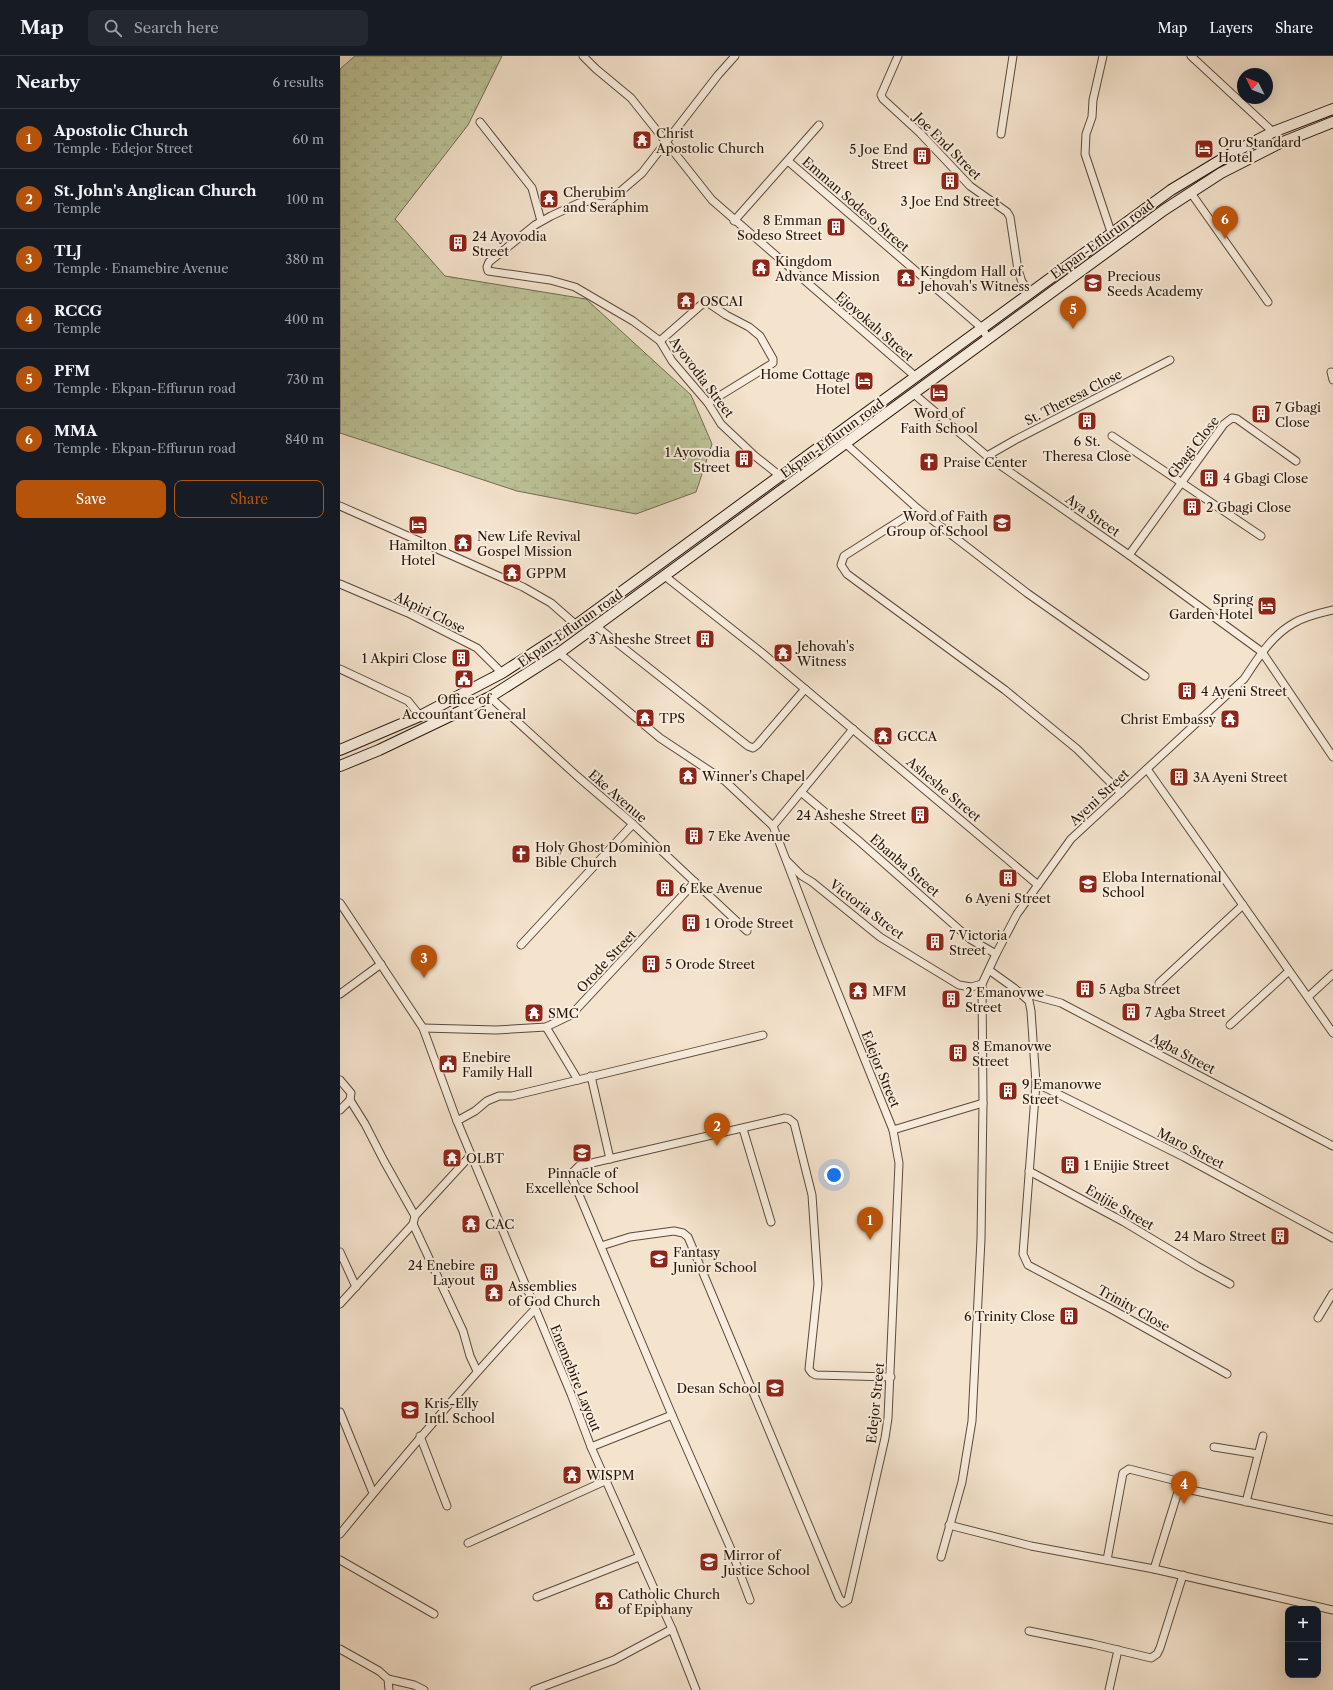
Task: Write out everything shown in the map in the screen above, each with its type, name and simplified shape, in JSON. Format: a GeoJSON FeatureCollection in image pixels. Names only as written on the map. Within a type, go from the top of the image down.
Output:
{"type":"FeatureCollection","features":[{"type":"Feature","properties":{"kind":"main road"},"geometry":{"type":"LineString","coordinates":[[340,750],[420,716],[502,673],[576,625],[916,377],[1111,232],[1171,190],[1234,152],[1273,132],[1333,109]]}},
{"type":"Feature","properties":{"kind":"main road","name":"Ekpan-Effurun road"},"geometry":{"type":"LineString","coordinates":[[340,766],[379,750],[490,697],[559,653],[1158,214],[1221,173],[1278,144],[1333,122]]}},
{"type":"Feature","properties":{"kind":"street","name":"Ejoyokah Street"},"geometry":{"type":"LineString","coordinates":[[583,56],[596,69],[631,98],[712,200],[734,221],[916,377]]}},
{"type":"Feature","properties":{"kind":"street"},"geometry":{"type":"LineString","coordinates":[[480,122],[532,188],[541,221],[579,203],[589,201],[601,204],[607,203],[642,173],[718,75],[735,56]]}},
{"type":"Feature","properties":{"kind":"street","name":"Joe End Street"},"geometry":{"type":"LineString","coordinates":[[898,56],[880,95],[920,132],[970,186],[1007,212],[1010,217],[1018,270],[1022,282],[1031,292]]}},
{"type":"Feature","properties":{"kind":"street"},"geometry":{"type":"LineString","coordinates":[[1001,134],[1013,56]]}},
{"type":"Feature","properties":{"kind":"street"},"geometry":{"type":"LineString","coordinates":[[1103,56],[1093,100],[1092,117],[1086,134],[1085,154],[1111,232]]}},
{"type":"Feature","properties":{"kind":"street"},"geometry":{"type":"LineString","coordinates":[[1191,56],[1273,132]]}},
{"type":"Feature","properties":{"kind":"street"},"geometry":{"type":"LineString","coordinates":[[734,221],[819,125]]}},
{"type":"Feature","properties":{"kind":"street","name":"Emman Sodeso Street"},"geometry":{"type":"LineString","coordinates":[[788,161],[982,328]]}},
{"type":"Feature","properties":{"kind":"street"},"geometry":{"type":"LineString","coordinates":[[1191,193],[1268,302]]}},
{"type":"Feature","properties":{"kind":"street","name":"Ayovodia Street"},"geometry":{"type":"LineString","coordinates":[[541,221],[535,224],[490,262],[487,267],[488,271],[527,276],[575,287],[633,321],[660,341],[672,361],[708,403],[721,424],[755,456],[780,476]]}},
{"type":"Feature","properties":{"kind":"street"},"geometry":{"type":"LineString","coordinates":[[660,341],[707,302],[726,316],[749,327],[760,336],[773,359],[773,363],[708,403]]}},
{"type":"Feature","properties":{"kind":"street"},"geometry":{"type":"LineString","coordinates":[[982,328],[988,339]]}},
{"type":"Feature","properties":{"kind":"street","name":"St. Theresa Close"},"geometry":{"type":"LineString","coordinates":[[987,456],[1170,360]]}},
{"type":"Feature","properties":{"kind":"street"},"geometry":{"type":"LineString","coordinates":[[1331,372],[1333,380]]}},
{"type":"Feature","properties":{"kind":"street","name":"Aya Street"},"geometry":{"type":"LineString","coordinates":[[914,394],[987,456],[1129,555],[1262,652],[1333,756]]}},
{"type":"Feature","properties":{"kind":"street","name":"Gbagi Close"},"geometry":{"type":"LineString","coordinates":[[1129,555],[1224,424],[1232,418],[1237,419],[1296,460]]}},
{"type":"Feature","properties":{"kind":"street"},"geometry":{"type":"LineString","coordinates":[[1112,436],[1261,536]]}},
{"type":"Feature","properties":{"kind":"street"},"geometry":{"type":"LineString","coordinates":[[845,443],[918,509],[1026,593],[1145,676]]}},
{"type":"Feature","properties":{"kind":"street"},"geometry":{"type":"LineString","coordinates":[[340,506],[523,587],[551,603],[576,625]]}},
{"type":"Feature","properties":{"kind":"street"},"geometry":{"type":"LineString","coordinates":[[918,509],[844,556],[841,566],[847,574],[1006,690],[1077,749],[1121,793]]}},
{"type":"Feature","properties":{"kind":"street","name":"Asheshe Street"},"geometry":{"type":"LineString","coordinates":[[666,576],[853,728],[1038,885]]}},
{"type":"Feature","properties":{"kind":"street","name":"Akpiri Close"},"geometry":{"type":"LineString","coordinates":[[340,584],[408,613],[477,648],[502,673]]}},
{"type":"Feature","properties":{"kind":"street","name":"Ayeni Street"},"geometry":{"type":"LineString","coordinates":[[982,984],[1017,914],[1071,840],[1244,679],[1262,652],[1279,633],[1294,622],[1315,614],[1333,610]]}},
{"type":"Feature","properties":{"kind":"street"},"geometry":{"type":"LineString","coordinates":[[597,626],[662,679],[748,746],[753,748],[805,689]]}},
{"type":"Feature","properties":{"kind":"street","name":"Edejor Street"},"geometry":{"type":"LineString","coordinates":[[559,653],[660,738],[725,781],[773,826],[785,860],[893,1130],[899,1163],[891,1377],[885,1438],[848,1600],[844,1603],[836,1591],[688,1237],[683,1233],[674,1231],[630,1237],[601,1246]]}},
{"type":"Feature","properties":{"kind":"street"},"geometry":{"type":"LineString","coordinates":[[340,669],[408,701],[420,716]]}},
{"type":"Feature","properties":{"kind":"street","name":"Eke Avenue"},"geometry":{"type":"LineString","coordinates":[[490,697],[577,776],[633,824],[747,931]]}},
{"type":"Feature","properties":{"kind":"street"},"geometry":{"type":"LineString","coordinates":[[773,826],[853,728]]}},
{"type":"Feature","properties":{"kind":"street"},"geometry":{"type":"LineString","coordinates":[[1147,768],[1333,1034]]}},
{"type":"Feature","properties":{"kind":"street","name":"Ebanba Street"},"geometry":{"type":"LineString","coordinates":[[800,792],[859,841],[970,939],[996,954]]}},
{"type":"Feature","properties":{"kind":"street"},"geometry":{"type":"LineString","coordinates":[[521,945],[633,824]]}},
{"type":"Feature","properties":{"kind":"street","name":"Victoria Street"},"geometry":{"type":"LineString","coordinates":[[785,860],[802,876],[812,882],[880,937],[959,984],[972,987],[982,984]]}},
{"type":"Feature","properties":{"kind":"street","name":"Orode Street"},"geometry":{"type":"LineString","coordinates":[[423,1028],[496,1030],[546,1027],[571,1015],[695,882]]}},
{"type":"Feature","properties":{"kind":"street","name":"Enemebire Layout"},"geometry":{"type":"LineString","coordinates":[[340,904],[423,1028],[457,1121],[571,1394],[591,1447],[672,1629],[696,1690]]}},
{"type":"Feature","properties":{"kind":"street"},"geometry":{"type":"LineString","coordinates":[[1159,983],[1243,905]]}},
{"type":"Feature","properties":{"kind":"street"},"geometry":{"type":"LineString","coordinates":[[340,994],[381,964]]}},
{"type":"Feature","properties":{"kind":"street"},"geometry":{"type":"LineString","coordinates":[[989,970],[1029,1001],[1031,1011],[1036,1083],[1029,1171]]}},
{"type":"Feature","properties":{"kind":"street"},"geometry":{"type":"LineString","coordinates":[[1230,1025],[1289,971]]}},
{"type":"Feature","properties":{"kind":"street"},"geometry":{"type":"LineString","coordinates":[[1308,997],[1333,974]]}},
{"type":"Feature","properties":{"kind":"street"},"geometry":{"type":"LineString","coordinates":[[941,1557],[962,1482],[972,1421],[981,1239],[983,1103],[982,984]]}},
{"type":"Feature","properties":{"kind":"street","name":"Agba Street"},"geometry":{"type":"LineString","coordinates":[[1018,991],[1061,1003],[1333,1146]]}},
{"type":"Feature","properties":{"kind":"street"},"geometry":{"type":"LineString","coordinates":[[546,1027],[578,1080]]}},
{"type":"Feature","properties":{"kind":"street"},"geometry":{"type":"LineString","coordinates":[[457,1121],[475,1111],[487,1101],[499,1096],[512,1096],[763,1035]]}},
{"type":"Feature","properties":{"kind":"street"},"geometry":{"type":"LineString","coordinates":[[591,1076],[610,1159]]}},
{"type":"Feature","properties":{"kind":"street"},"geometry":{"type":"LineString","coordinates":[[340,1080],[351,1092],[350,1100],[340,1110]]}},
{"type":"Feature","properties":{"kind":"street","name":"Maro Street"},"geometry":{"type":"LineString","coordinates":[[1036,1083],[1184,1156],[1333,1238]]}},
{"type":"Feature","properties":{"kind":"street"},"geometry":{"type":"LineString","coordinates":[[350,1100],[365,1124],[415,1216]]}},
{"type":"Feature","properties":{"kind":"street"},"geometry":{"type":"LineString","coordinates":[[893,1130],[983,1103]]}},
{"type":"Feature","properties":{"kind":"street"},"geometry":{"type":"LineString","coordinates":[[750,1600],[730,1548],[572,1178],[573,1172],[579,1166],[785,1118],[789,1119],[794,1124],[812,1195],[818,1284],[809,1369],[816,1375],[891,1377]]}},
{"type":"Feature","properties":{"kind":"street"},"geometry":{"type":"LineString","coordinates":[[743,1129],[771,1222]]}},
{"type":"Feature","properties":{"kind":"street"},"geometry":{"type":"LineString","coordinates":[[340,1304],[413,1224],[415,1216],[471,1155]]}},
{"type":"Feature","properties":{"kind":"street","name":"Trinity Close"},"geometry":{"type":"LineString","coordinates":[[1029,1171],[1023,1254],[1028,1265],[1113,1310],[1227,1374]]}},
{"type":"Feature","properties":{"kind":"street","name":"Enijie Street"},"geometry":{"type":"LineString","coordinates":[[1029,1171],[1124,1222],[1230,1284]]}},
{"type":"Feature","properties":{"kind":"street"},"geometry":{"type":"LineString","coordinates":[[413,1224],[463,1331],[470,1356],[477,1371]]}},
{"type":"Feature","properties":{"kind":"street"},"geometry":{"type":"LineString","coordinates":[[340,1252],[356,1287]]}},
{"type":"Feature","properties":{"kind":"street"},"geometry":{"type":"LineString","coordinates":[[1318,1318],[1333,1293]]}},
{"type":"Feature","properties":{"kind":"street"},"geometry":{"type":"LineString","coordinates":[[340,1534],[420,1436],[477,1371],[535,1309]]}},
{"type":"Feature","properties":{"kind":"street"},"geometry":{"type":"LineString","coordinates":[[340,1412],[373,1493]]}},
{"type":"Feature","properties":{"kind":"street"},"geometry":{"type":"LineString","coordinates":[[591,1447],[672,1415]]}},
{"type":"Feature","properties":{"kind":"street"},"geometry":{"type":"LineString","coordinates":[[420,1436],[447,1506]]}},
{"type":"Feature","properties":{"kind":"street"},"geometry":{"type":"LineString","coordinates":[[1246,1502],[1263,1436]]}},
{"type":"Feature","properties":{"kind":"street"},"geometry":{"type":"LineString","coordinates":[[1214,1447],[1258,1454]]}},
{"type":"Feature","properties":{"kind":"street"},"geometry":{"type":"LineString","coordinates":[[1107,1560],[1123,1473],[1128,1470],[1181,1482],[1191,1490],[1333,1520]]}},
{"type":"Feature","properties":{"kind":"street"},"geometry":{"type":"LineString","coordinates":[[468,1543],[605,1480]]}},
{"type":"Feature","properties":{"kind":"street"},"geometry":{"type":"LineString","coordinates":[[1154,1569],[1181,1482]]}},
{"type":"Feature","properties":{"kind":"street"},"geometry":{"type":"LineString","coordinates":[[949,1525],[1031,1546],[1183,1575],[1333,1610]]}},
{"type":"Feature","properties":{"kind":"street"},"geometry":{"type":"LineString","coordinates":[[537,1597],[639,1557]]}},
{"type":"Feature","properties":{"kind":"street"},"geometry":{"type":"LineString","coordinates":[[340,1560],[434,1614]]}},
{"type":"Feature","properties":{"kind":"street"},"geometry":{"type":"LineString","coordinates":[[1029,1631],[1151,1658],[1157,1654],[1183,1575]]}},
{"type":"Feature","properties":{"kind":"street"},"geometry":{"type":"LineString","coordinates":[[534,1690],[614,1660],[672,1629]]}},
{"type":"Feature","properties":{"kind":"street"},"geometry":{"type":"LineString","coordinates":[[340,1649],[379,1671],[388,1679],[414,1685],[424,1690]]}},
{"type":"Feature","properties":{"kind":"street"},"geometry":{"type":"LineString","coordinates":[[1109,1690],[1118,1650]]}},
{"type":"Feature","properties":{"kind":"street"},"geometry":{"type":"LineString","coordinates":[[388,1679],[389,1690]]}},
{"type":"Feature","properties":{"kind":"green space"},"geometry":{"type":"Polygon","coordinates":[[[355,56],[502,56],[468,125],[395,219],[445,276],[586,299],[691,395],[712,444],[696,492],[636,514],[517,491],[340,433],[340,69],[355,56]]]}},
{"type":"Feature","properties":{"kind":"place","name":"Christ Apostolic Church"},"geometry":{"type":"Point","coordinates":[642,140]}},
{"type":"Feature","properties":{"kind":"place","name":"Oru Standard Hotel"},"geometry":{"type":"Point","coordinates":[1204,149]}},
{"type":"Feature","properties":{"kind":"place","name":"5 Joe End Street"},"geometry":{"type":"Point","coordinates":[922,156]}},
{"type":"Feature","properties":{"kind":"place","name":"3 Joe End Street"},"geometry":{"type":"Point","coordinates":[950,181]}},
{"type":"Feature","properties":{"kind":"place","name":"Cherubim and Seraphim"},"geometry":{"type":"Point","coordinates":[549,199]}},
{"type":"Feature","properties":{"kind":"place","name":"8 Emman Sodeso Street"},"geometry":{"type":"Point","coordinates":[836,227]}},
{"type":"Feature","properties":{"kind":"place","name":"MMA"},"geometry":{"type":"Point","coordinates":[1225,239]}},
{"type":"Feature","properties":{"kind":"place","name":"24 Ayovodia Street"},"geometry":{"type":"Point","coordinates":[458,243]}},
{"type":"Feature","properties":{"kind":"place","name":"Kingdom Advance Mission"},"geometry":{"type":"Point","coordinates":[761,268]}},
{"type":"Feature","properties":{"kind":"place","name":"Kingdom Hall of Jehovah's Witness"},"geometry":{"type":"Point","coordinates":[906,278]}},
{"type":"Feature","properties":{"kind":"place","name":"Precious Seeds Academy"},"geometry":{"type":"Point","coordinates":[1093,283]}},
{"type":"Feature","properties":{"kind":"place","name":"OSCAI"},"geometry":{"type":"Point","coordinates":[686,301]}},
{"type":"Feature","properties":{"kind":"place","name":"PFM"},"geometry":{"type":"Point","coordinates":[1073,329]}},
{"type":"Feature","properties":{"kind":"place","name":"Home Cottage Hotel"},"geometry":{"type":"Point","coordinates":[864,381]}},
{"type":"Feature","properties":{"kind":"place","name":"Word of Faith School"},"geometry":{"type":"Point","coordinates":[939,393]}},
{"type":"Feature","properties":{"kind":"place","name":"7 Gbagi Close"},"geometry":{"type":"Point","coordinates":[1261,414]}},
{"type":"Feature","properties":{"kind":"place","name":"6 St. Theresa Close"},"geometry":{"type":"Point","coordinates":[1087,421]}},
{"type":"Feature","properties":{"kind":"place","name":"1 Ayovodia Street"},"geometry":{"type":"Point","coordinates":[744,459]}},
{"type":"Feature","properties":{"kind":"place","name":"Praise Center"},"geometry":{"type":"Point","coordinates":[929,462]}},
{"type":"Feature","properties":{"kind":"place","name":"4 Gbagi Close"},"geometry":{"type":"Point","coordinates":[1209,478]}},
{"type":"Feature","properties":{"kind":"place","name":"2 Gbagi Close"},"geometry":{"type":"Point","coordinates":[1192,507]}},
{"type":"Feature","properties":{"kind":"place","name":"Word of Faith Group of School"},"geometry":{"type":"Point","coordinates":[1002,523]}},
{"type":"Feature","properties":{"kind":"place","name":"Hamilton Hotel"},"geometry":{"type":"Point","coordinates":[418,525]}},
{"type":"Feature","properties":{"kind":"place","name":"New Life Revival Gospel Mission"},"geometry":{"type":"Point","coordinates":[463,543]}},
{"type":"Feature","properties":{"kind":"place","name":"GPPM"},"geometry":{"type":"Point","coordinates":[512,573]}},
{"type":"Feature","properties":{"kind":"place","name":"Spring Garden Hotel"},"geometry":{"type":"Point","coordinates":[1267,606]}},
{"type":"Feature","properties":{"kind":"place","name":"3 Asheshe Street"},"geometry":{"type":"Point","coordinates":[705,639]}},
{"type":"Feature","properties":{"kind":"place","name":"Jehovah's Witness"},"geometry":{"type":"Point","coordinates":[783,653]}},
{"type":"Feature","properties":{"kind":"place","name":"1 Akpiri Close"},"geometry":{"type":"Point","coordinates":[461,658]}},
{"type":"Feature","properties":{"kind":"place","name":"Office of Accountant General"},"geometry":{"type":"Point","coordinates":[464,679]}},
{"type":"Feature","properties":{"kind":"place","name":"4 Ayeni Street"},"geometry":{"type":"Point","coordinates":[1187,691]}},
{"type":"Feature","properties":{"kind":"place","name":"TPS"},"geometry":{"type":"Point","coordinates":[645,718]}},
{"type":"Feature","properties":{"kind":"place","name":"Christ Embassy"},"geometry":{"type":"Point","coordinates":[1230,719]}},
{"type":"Feature","properties":{"kind":"place","name":"GCCA"},"geometry":{"type":"Point","coordinates":[883,736]}},
{"type":"Feature","properties":{"kind":"place","name":"Winner's Chapel"},"geometry":{"type":"Point","coordinates":[688,776]}},
{"type":"Feature","properties":{"kind":"place","name":"3A Ayeni Street"},"geometry":{"type":"Point","coordinates":[1179,777]}},
{"type":"Feature","properties":{"kind":"place","name":"24 Asheshe Street"},"geometry":{"type":"Point","coordinates":[920,815]}},
{"type":"Feature","properties":{"kind":"place","name":"7 Eke Avenue"},"geometry":{"type":"Point","coordinates":[694,836]}},
{"type":"Feature","properties":{"kind":"place","name":"Holy Ghost Dominion Bible Church"},"geometry":{"type":"Point","coordinates":[521,854]}},
{"type":"Feature","properties":{"kind":"place","name":"6 Ayeni Street"},"geometry":{"type":"Point","coordinates":[1008,878]}},
{"type":"Feature","properties":{"kind":"place","name":"Eloba International School"},"geometry":{"type":"Point","coordinates":[1088,884]}},
{"type":"Feature","properties":{"kind":"place","name":"6 Eke Avenue"},"geometry":{"type":"Point","coordinates":[665,888]}},
{"type":"Feature","properties":{"kind":"place","name":"1 Orode Street"},"geometry":{"type":"Point","coordinates":[691,923]}},
{"type":"Feature","properties":{"kind":"place","name":"7 Victoria Street"},"geometry":{"type":"Point","coordinates":[935,942]}},
{"type":"Feature","properties":{"kind":"place","name":"5 Orode Street"},"geometry":{"type":"Point","coordinates":[651,964]}},
{"type":"Feature","properties":{"kind":"place","name":"TLJ"},"geometry":{"type":"Point","coordinates":[424,978]}},
{"type":"Feature","properties":{"kind":"place","name":"5 Agba Street"},"geometry":{"type":"Point","coordinates":[1085,989]}},
{"type":"Feature","properties":{"kind":"place","name":"MFM"},"geometry":{"type":"Point","coordinates":[858,991]}},
{"type":"Feature","properties":{"kind":"place","name":"2 Emanovwe Street"},"geometry":{"type":"Point","coordinates":[951,999]}},
{"type":"Feature","properties":{"kind":"place","name":"7 Agba Street"},"geometry":{"type":"Point","coordinates":[1131,1012]}},
{"type":"Feature","properties":{"kind":"place","name":"SMC"},"geometry":{"type":"Point","coordinates":[534,1013]}},
{"type":"Feature","properties":{"kind":"place","name":"8 Emanovwe Street"},"geometry":{"type":"Point","coordinates":[958,1053]}},
{"type":"Feature","properties":{"kind":"place","name":"Enebire Family Hall"},"geometry":{"type":"Point","coordinates":[448,1064]}},
{"type":"Feature","properties":{"kind":"place","name":"9 Emanovwe Street"},"geometry":{"type":"Point","coordinates":[1008,1091]}},
{"type":"Feature","properties":{"kind":"place","name":"St. John's Anglican Church"},"geometry":{"type":"Point","coordinates":[717,1146]}},
{"type":"Feature","properties":{"kind":"place","name":"Pinnacle of Excellence School"},"geometry":{"type":"Point","coordinates":[582,1153]}},
{"type":"Feature","properties":{"kind":"place","name":"OLBT"},"geometry":{"type":"Point","coordinates":[452,1158]}},
{"type":"Feature","properties":{"kind":"place","name":"1 Enijie Street"},"geometry":{"type":"Point","coordinates":[1070,1165]}},
{"type":"Feature","properties":{"kind":"place","name":"CAC"},"geometry":{"type":"Point","coordinates":[471,1224]}},
{"type":"Feature","properties":{"kind":"place","name":"24 Maro Street"},"geometry":{"type":"Point","coordinates":[1280,1236]}},
{"type":"Feature","properties":{"kind":"place","name":"Apostolic Church"},"geometry":{"type":"Point","coordinates":[870,1240]}},
{"type":"Feature","properties":{"kind":"place","name":"Fantasy Junior School"},"geometry":{"type":"Point","coordinates":[659,1259]}},
{"type":"Feature","properties":{"kind":"place","name":"24 Enebire Layout"},"geometry":{"type":"Point","coordinates":[489,1272]}},
{"type":"Feature","properties":{"kind":"place","name":"Assemblies of God Church"},"geometry":{"type":"Point","coordinates":[494,1293]}},
{"type":"Feature","properties":{"kind":"place","name":"6 Trinity Close"},"geometry":{"type":"Point","coordinates":[1069,1316]}},
{"type":"Feature","properties":{"kind":"place","name":"Desan School"},"geometry":{"type":"Point","coordinates":[775,1388]}},
{"type":"Feature","properties":{"kind":"place","name":"Kris-Elly Intl. School"},"geometry":{"type":"Point","coordinates":[410,1410]}},
{"type":"Feature","properties":{"kind":"place","name":"WISPM"},"geometry":{"type":"Point","coordinates":[572,1475]}},
{"type":"Feature","properties":{"kind":"place","name":"RCCG"},"geometry":{"type":"Point","coordinates":[1184,1504]}},
{"type":"Feature","properties":{"kind":"place","name":"Mirror of Justice School"},"geometry":{"type":"Point","coordinates":[709,1562]}},
{"type":"Feature","properties":{"kind":"place","name":"Catholic Church of Epiphany"},"geometry":{"type":"Point","coordinates":[604,1601]}}]}
